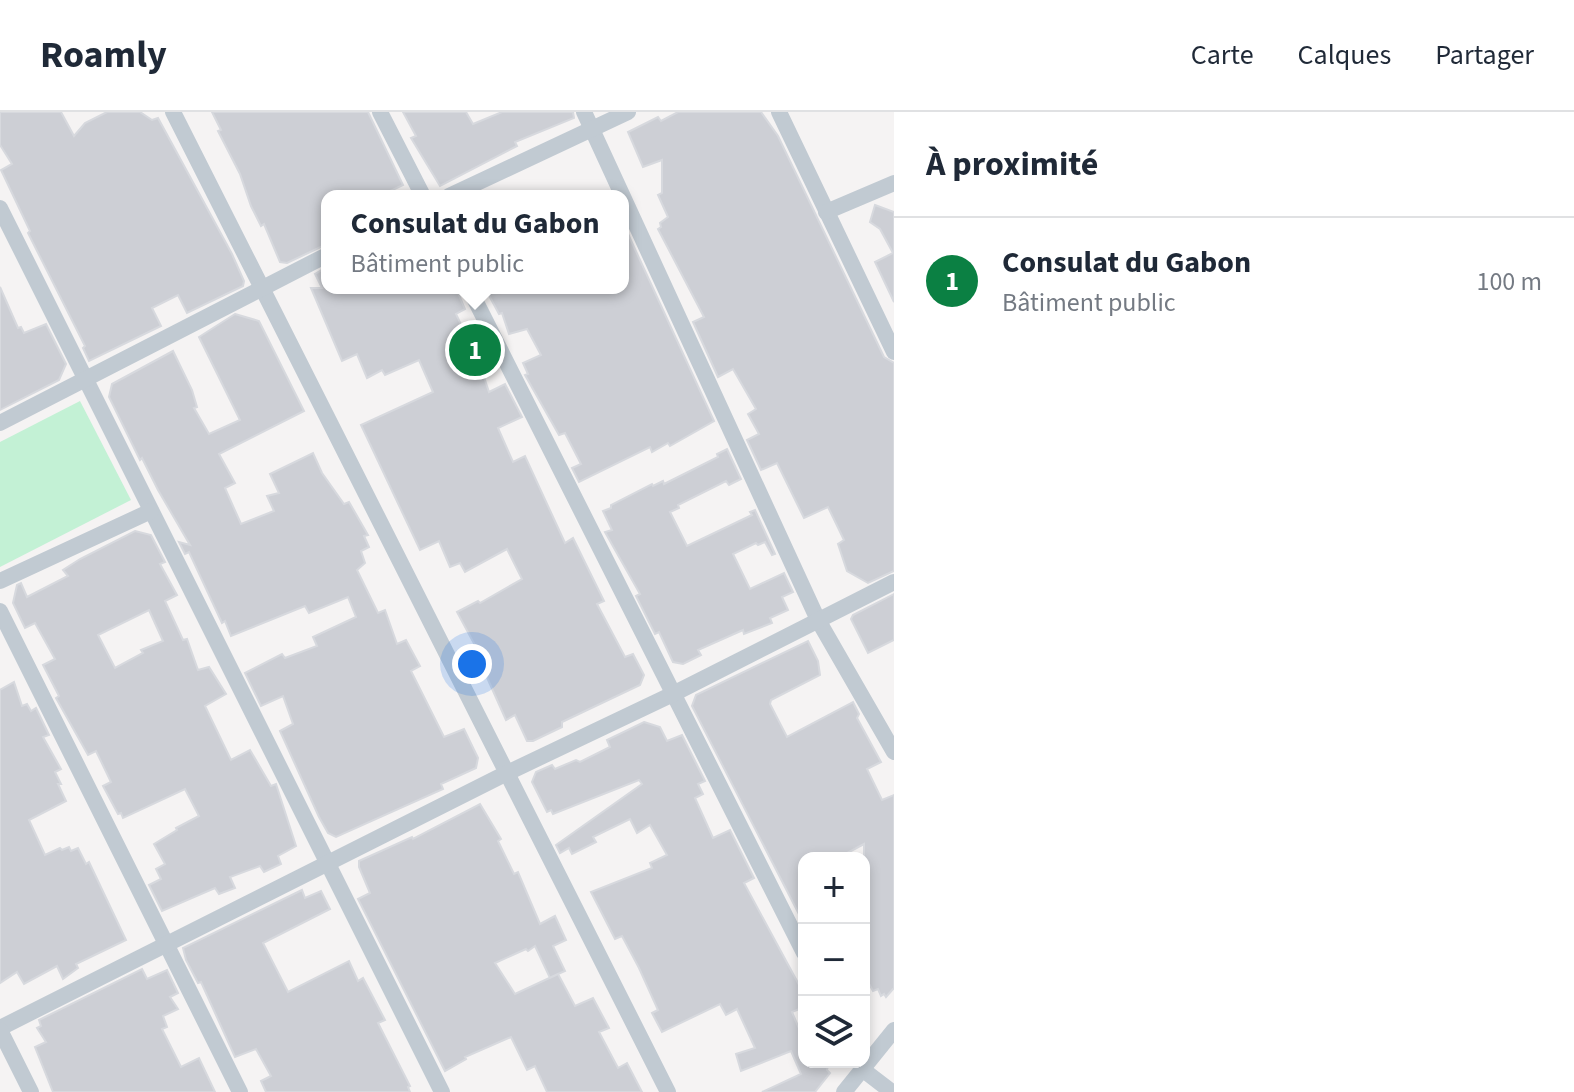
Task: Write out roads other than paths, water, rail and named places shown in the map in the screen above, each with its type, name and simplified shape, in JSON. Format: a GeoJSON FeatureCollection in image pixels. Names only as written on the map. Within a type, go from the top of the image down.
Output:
{"type":"FeatureCollection","features":[{"type":"Feature","properties":{"kind":"street"},"geometry":{"type":"LineString","coordinates":[[173,112],[668,1092]]}},
{"type":"Feature","properties":{"kind":"street"},"geometry":{"type":"LineString","coordinates":[[380,112],[420,190]]}},
{"type":"Feature","properties":{"kind":"street"},"geometry":{"type":"LineString","coordinates":[[584,112],[621,190]]}},
{"type":"Feature","properties":{"kind":"street"},"geometry":{"type":"LineString","coordinates":[[462,190],[628,112]]}},
{"type":"Feature","properties":{"kind":"street"},"geometry":{"type":"LineString","coordinates":[[779,112],[894,352]]}},
{"type":"Feature","properties":{"kind":"street"},"geometry":{"type":"LineString","coordinates":[[826,212],[894,183]]}},
{"type":"Feature","properties":{"kind":"street"},"geometry":{"type":"LineString","coordinates":[[0,208],[442,1092]]}},
{"type":"Feature","properties":{"kind":"street"},"geometry":{"type":"LineString","coordinates":[[629,208],[818,620],[894,752]]}},
{"type":"Feature","properties":{"kind":"street"},"geometry":{"type":"LineString","coordinates":[[0,423],[321,258]]}},
{"type":"Feature","properties":{"kind":"street"},"geometry":{"type":"LineString","coordinates":[[472,294],[798,941]]}},
{"type":"Feature","properties":{"kind":"street"},"geometry":{"type":"LineString","coordinates":[[0,581],[151,511]]}},
{"type":"Feature","properties":{"kind":"street"},"geometry":{"type":"LineString","coordinates":[[31,1092],[0,1029],[894,582]]}},
{"type":"Feature","properties":{"kind":"street"},"geometry":{"type":"LineString","coordinates":[[0,611],[240,1092]]}},
{"type":"Feature","properties":{"kind":"street"},"geometry":{"type":"LineString","coordinates":[[870,1056],[894,1030]]}},
{"type":"Feature","properties":{"kind":"street"},"geometry":{"type":"LineString","coordinates":[[844,1092],[860,1068]]}},
{"type":"Feature","properties":{"kind":"street"},"geometry":{"type":"LineString","coordinates":[[863,1068],[892,1092]]}},
{"type":"Feature","properties":{"kind":"place","name":"Consulat du Gabon"},"geometry":{"type":"Point","coordinates":[475,350]}}]}
